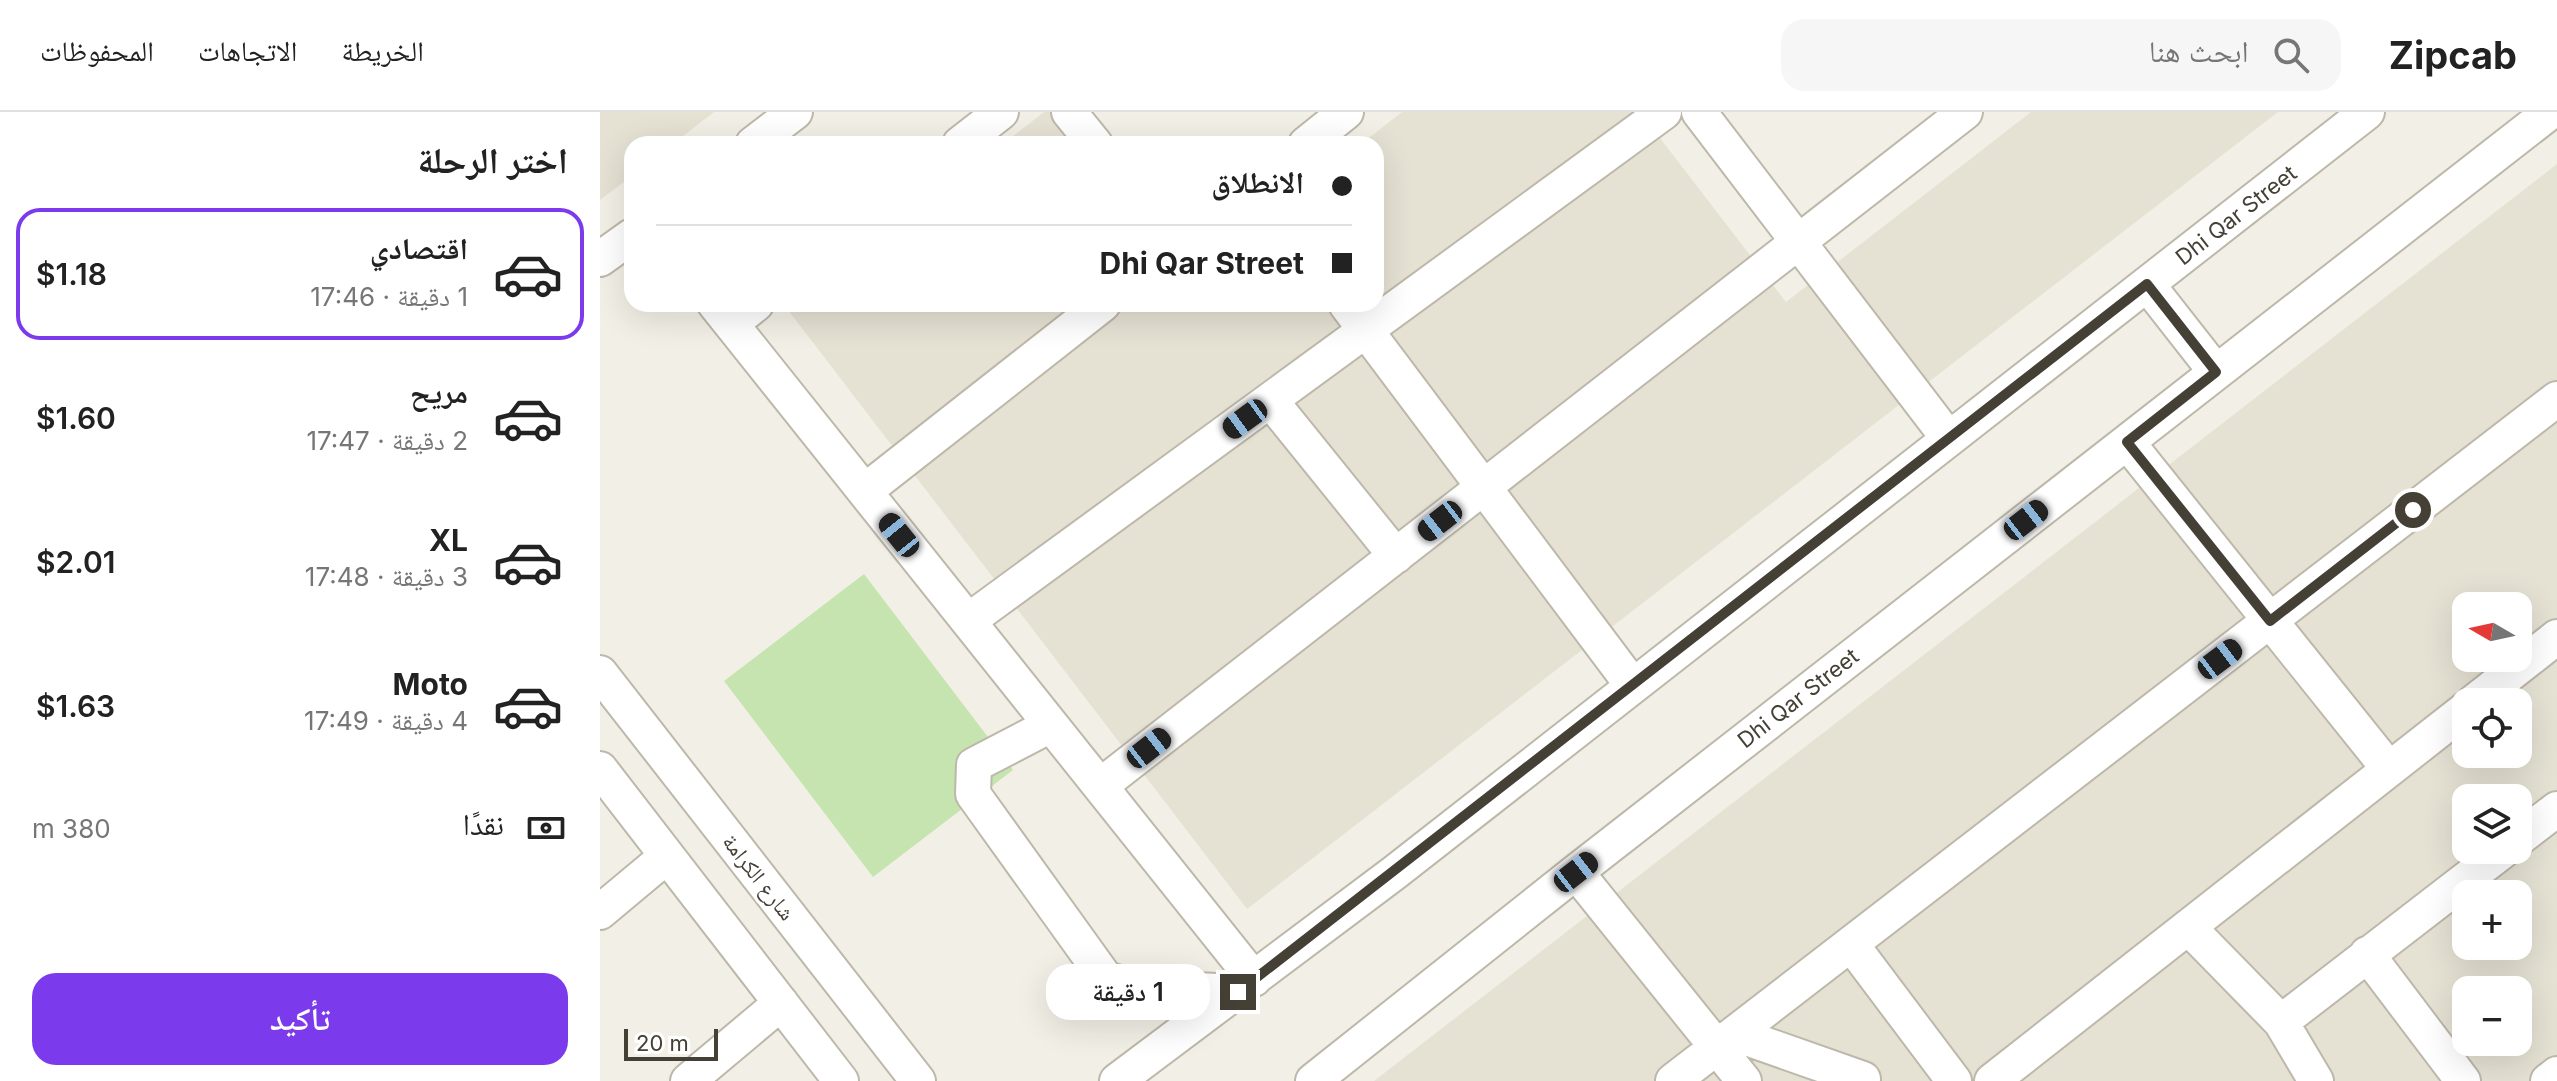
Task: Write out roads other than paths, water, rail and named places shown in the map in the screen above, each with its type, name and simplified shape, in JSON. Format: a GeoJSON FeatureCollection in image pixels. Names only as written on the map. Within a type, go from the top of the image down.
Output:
{"type":"FeatureCollection","features":[{"type":"Feature","properties":{"kind":"street"},"geometry":{"type":"LineString","coordinates":[[764,136],[795,112]]}},
{"type":"Feature","properties":{"kind":"street"},"geometry":{"type":"LineString","coordinates":[[970,136],[1001,112]]}},
{"type":"Feature","properties":{"kind":"street"},"geometry":{"type":"LineString","coordinates":[[1069,112],[1088,136]]}},
{"type":"Feature","properties":{"kind":"street"},"geometry":{"type":"LineString","coordinates":[[1316,136],[1346,112]]}},
{"type":"Feature","properties":{"kind":"street"},"geometry":{"type":"LineString","coordinates":[[1384,298],[1664,112]]}},
{"type":"Feature","properties":{"kind":"street"},"geometry":{"type":"LineString","coordinates":[[1699,112],[1949,439]]}},
{"type":"Feature","properties":{"kind":"street"},"geometry":{"type":"LineString","coordinates":[[1100,786],[1965,112]]}},
{"type":"Feature","properties":{"kind":"street","name":"Dhi Qar Street"},"geometry":{"type":"LineString","coordinates":[[1117,1081],[1246,986],[1633,686],[2367,112]]}},
{"type":"Feature","properties":{"kind":"street","name":"Dhi Qar Street"},"geometry":{"type":"LineString","coordinates":[[1313,1081],[2550,112]]}},
{"type":"Feature","properties":{"kind":"street"},"geometry":{"type":"LineString","coordinates":[[600,259],[624,242]]}},
{"type":"Feature","properties":{"kind":"street"},"geometry":{"type":"LineString","coordinates":[[2147,284],[2216,372]]}},
{"type":"Feature","properties":{"kind":"street"},"geometry":{"type":"LineString","coordinates":[[735,312],[865,491],[1100,786],[1246,986]]}},
{"type":"Feature","properties":{"kind":"street"},"geometry":{"type":"LineString","coordinates":[[865,491],[1093,312]]}},
{"type":"Feature","properties":{"kind":"street"},"geometry":{"type":"LineString","coordinates":[[968,621],[1270,400],[1356,317],[1633,686]]}},
{"type":"Feature","properties":{"kind":"street"},"geometry":{"type":"LineString","coordinates":[[1673,1081],[2557,399]]}},
{"type":"Feature","properties":{"kind":"street"},"geometry":{"type":"LineString","coordinates":[[1270,400],[1396,556]]}},
{"type":"Feature","properties":{"kind":"street"},"geometry":{"type":"LineString","coordinates":[[2127,442],[2389,769]]}},
{"type":"Feature","properties":{"kind":"street"},"geometry":{"type":"LineString","coordinates":[[2492,688],[2557,637]]}},
{"type":"Feature","properties":{"kind":"street","name":"شارع الكرامة"},"geometry":{"type":"LineString","coordinates":[[600,673],[918,1081]]}},
{"type":"Feature","properties":{"kind":"street"},"geometry":{"type":"LineString","coordinates":[[1992,1081],[2452,720]]}},
{"type":"Feature","properties":{"kind":"street"},"geometry":{"type":"LineString","coordinates":[[1051,725],[974,765],[973,794],[1106,979],[1133,987],[1246,986]]}},
{"type":"Feature","properties":{"kind":"street"},"geometry":{"type":"LineString","coordinates":[[600,769],[841,1081]]}},
{"type":"Feature","properties":{"kind":"street"},"geometry":{"type":"LineString","coordinates":[[2532,828],[2557,809]]}},
{"type":"Feature","properties":{"kind":"street"},"geometry":{"type":"LineString","coordinates":[[600,912],[667,856]]}},
{"type":"Feature","properties":{"kind":"street"},"geometry":{"type":"LineString","coordinates":[[2281,1022],[2486,864]]}},
{"type":"Feature","properties":{"kind":"street"},"geometry":{"type":"LineString","coordinates":[[1576,872],[1726,1040],[1744,1081]]}},
{"type":"Feature","properties":{"kind":"street"},"geometry":{"type":"LineString","coordinates":[[2188,927],[2281,1022],[2304,1077]]}},
{"type":"Feature","properties":{"kind":"street"},"geometry":{"type":"LineString","coordinates":[[1851,944],[1954,1081]]}},
{"type":"Feature","properties":{"kind":"street"},"geometry":{"type":"LineString","coordinates":[[2367,954],[2463,1081]]}},
{"type":"Feature","properties":{"kind":"street"},"geometry":{"type":"LineString","coordinates":[[688,1081],[781,1003]]}},
{"type":"Feature","properties":{"kind":"street"},"geometry":{"type":"LineString","coordinates":[[1726,1040],[1863,1079]]}},
{"type":"Feature","properties":{"kind":"street"},"geometry":{"type":"LineString","coordinates":[[2548,1081],[2557,1074]]}}]}
